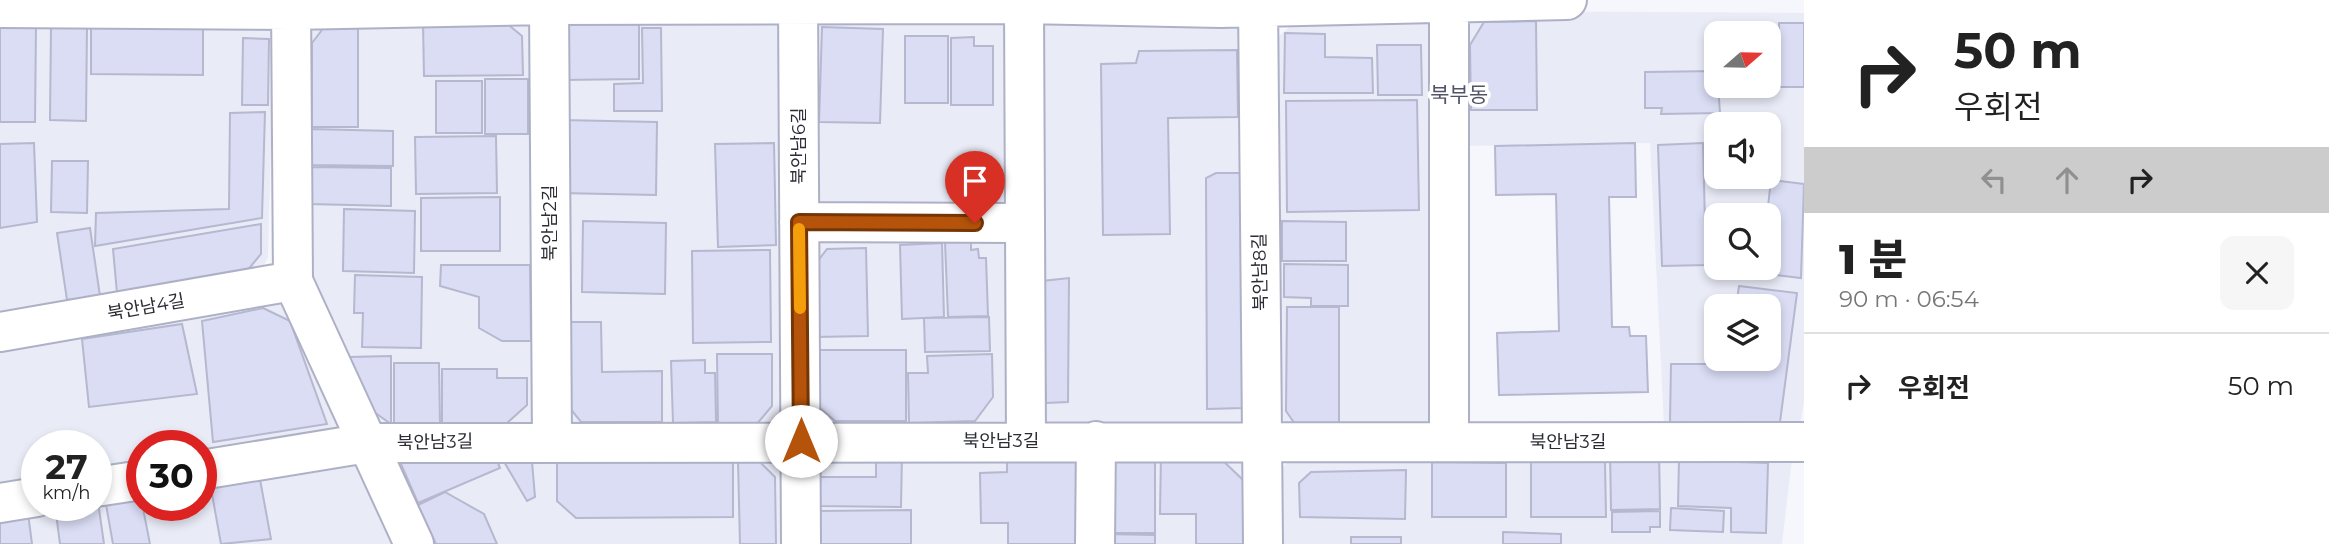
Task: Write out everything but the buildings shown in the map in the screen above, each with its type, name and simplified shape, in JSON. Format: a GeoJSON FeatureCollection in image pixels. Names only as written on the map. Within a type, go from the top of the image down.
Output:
{"type":"FeatureCollection","features":[{"type":"Feature","properties":{"kind":"street"},"geometry":{"type":"LineString","coordinates":[[0,8],[798,2],[1086,3],[1222,8],[1258,3],[1567,0]]}},
{"type":"Feature","properties":{"kind":"street","name":"북안남6길"},"geometry":{"type":"LineString","coordinates":[[798,2],[801,544]]}},
{"type":"Feature","properties":{"kind":"street"},"geometry":{"type":"LineString","coordinates":[[1449,2],[1449,442]]}},
{"type":"Feature","properties":{"kind":"street","name":"북안남8길"},"geometry":{"type":"LineString","coordinates":[[1258,3],[1263,544]]}},
{"type":"Feature","properties":{"kind":"street","name":"북안남2길"},"geometry":{"type":"LineString","coordinates":[[529,4],[552,441]]}},
{"type":"Feature","properties":{"kind":"street"},"geometry":{"type":"LineString","coordinates":[[1024,4],[1026,441]]}},
{"type":"Feature","properties":{"kind":"street"},"geometry":{"type":"LineString","coordinates":[[291,5],[293,281],[414,544]]}},
{"type":"Feature","properties":{"kind":"street"},"geometry":{"type":"LineString","coordinates":[[799,222],[1025,223]]}},
{"type":"Feature","properties":{"kind":"street","name":"북안남4길"},"geometry":{"type":"LineString","coordinates":[[0,332],[293,281]]}},
{"type":"Feature","properties":{"kind":"street"},"geometry":{"type":"LineString","coordinates":[[1095,544],[1096,441]]}},
{"type":"Feature","properties":{"kind":"street","name":"북안남3길"},"geometry":{"type":"LineString","coordinates":[[217,467],[367,443],[1804,442]]}},
{"type":"Feature","properties":{"kind":"street"},"geometry":{"type":"LineString","coordinates":[[0,503],[21,500]]}},
{"type":"Feature","properties":{"kind":"shaded area"},"geometry":{"type":"Polygon","coordinates":[[[0,0],[275,0],[268,257],[262,269],[291,314],[399,544],[0,544],[0,0]]]}},
{"type":"Feature","properties":{"kind":"shaded area"},"geometry":{"type":"Polygon","coordinates":[[[303,0],[1235,26],[1250,41],[1254,408],[1239,424],[1253,467],[1253,544],[432,544],[319,315],[306,264],[303,0]]]}},
{"type":"Feature","properties":{"kind":"shaded area"},"geometry":{"type":"Polygon","coordinates":[[[1482,11],[1804,13],[1804,401],[1800,426],[1664,425],[1650,143],[1462,146],[1465,431],[1293,429],[1280,417],[1277,38],[1299,18],[1482,11]]]}},
{"type":"Feature","properties":{"kind":"shaded area"},"geometry":{"type":"Polygon","coordinates":[[[1792,458],[1782,544],[1281,544],[1281,469],[1290,460],[1792,458]]]}},
{"type":"Feature","properties":{"kind":"slow traffic"},"geometry":{"type":"LineString","coordinates":[[799,229],[800,308]]}},
{"type":"Feature","properties":{"kind":"district","name":"북부동"},"geometry":{"type":"Point","coordinates":[1459,94]}},
{"type":"Feature","properties":{"kind":"route"},"geometry":{"type":"LineString","coordinates":[[801,441],[799,222],[975,223]]}}]}
